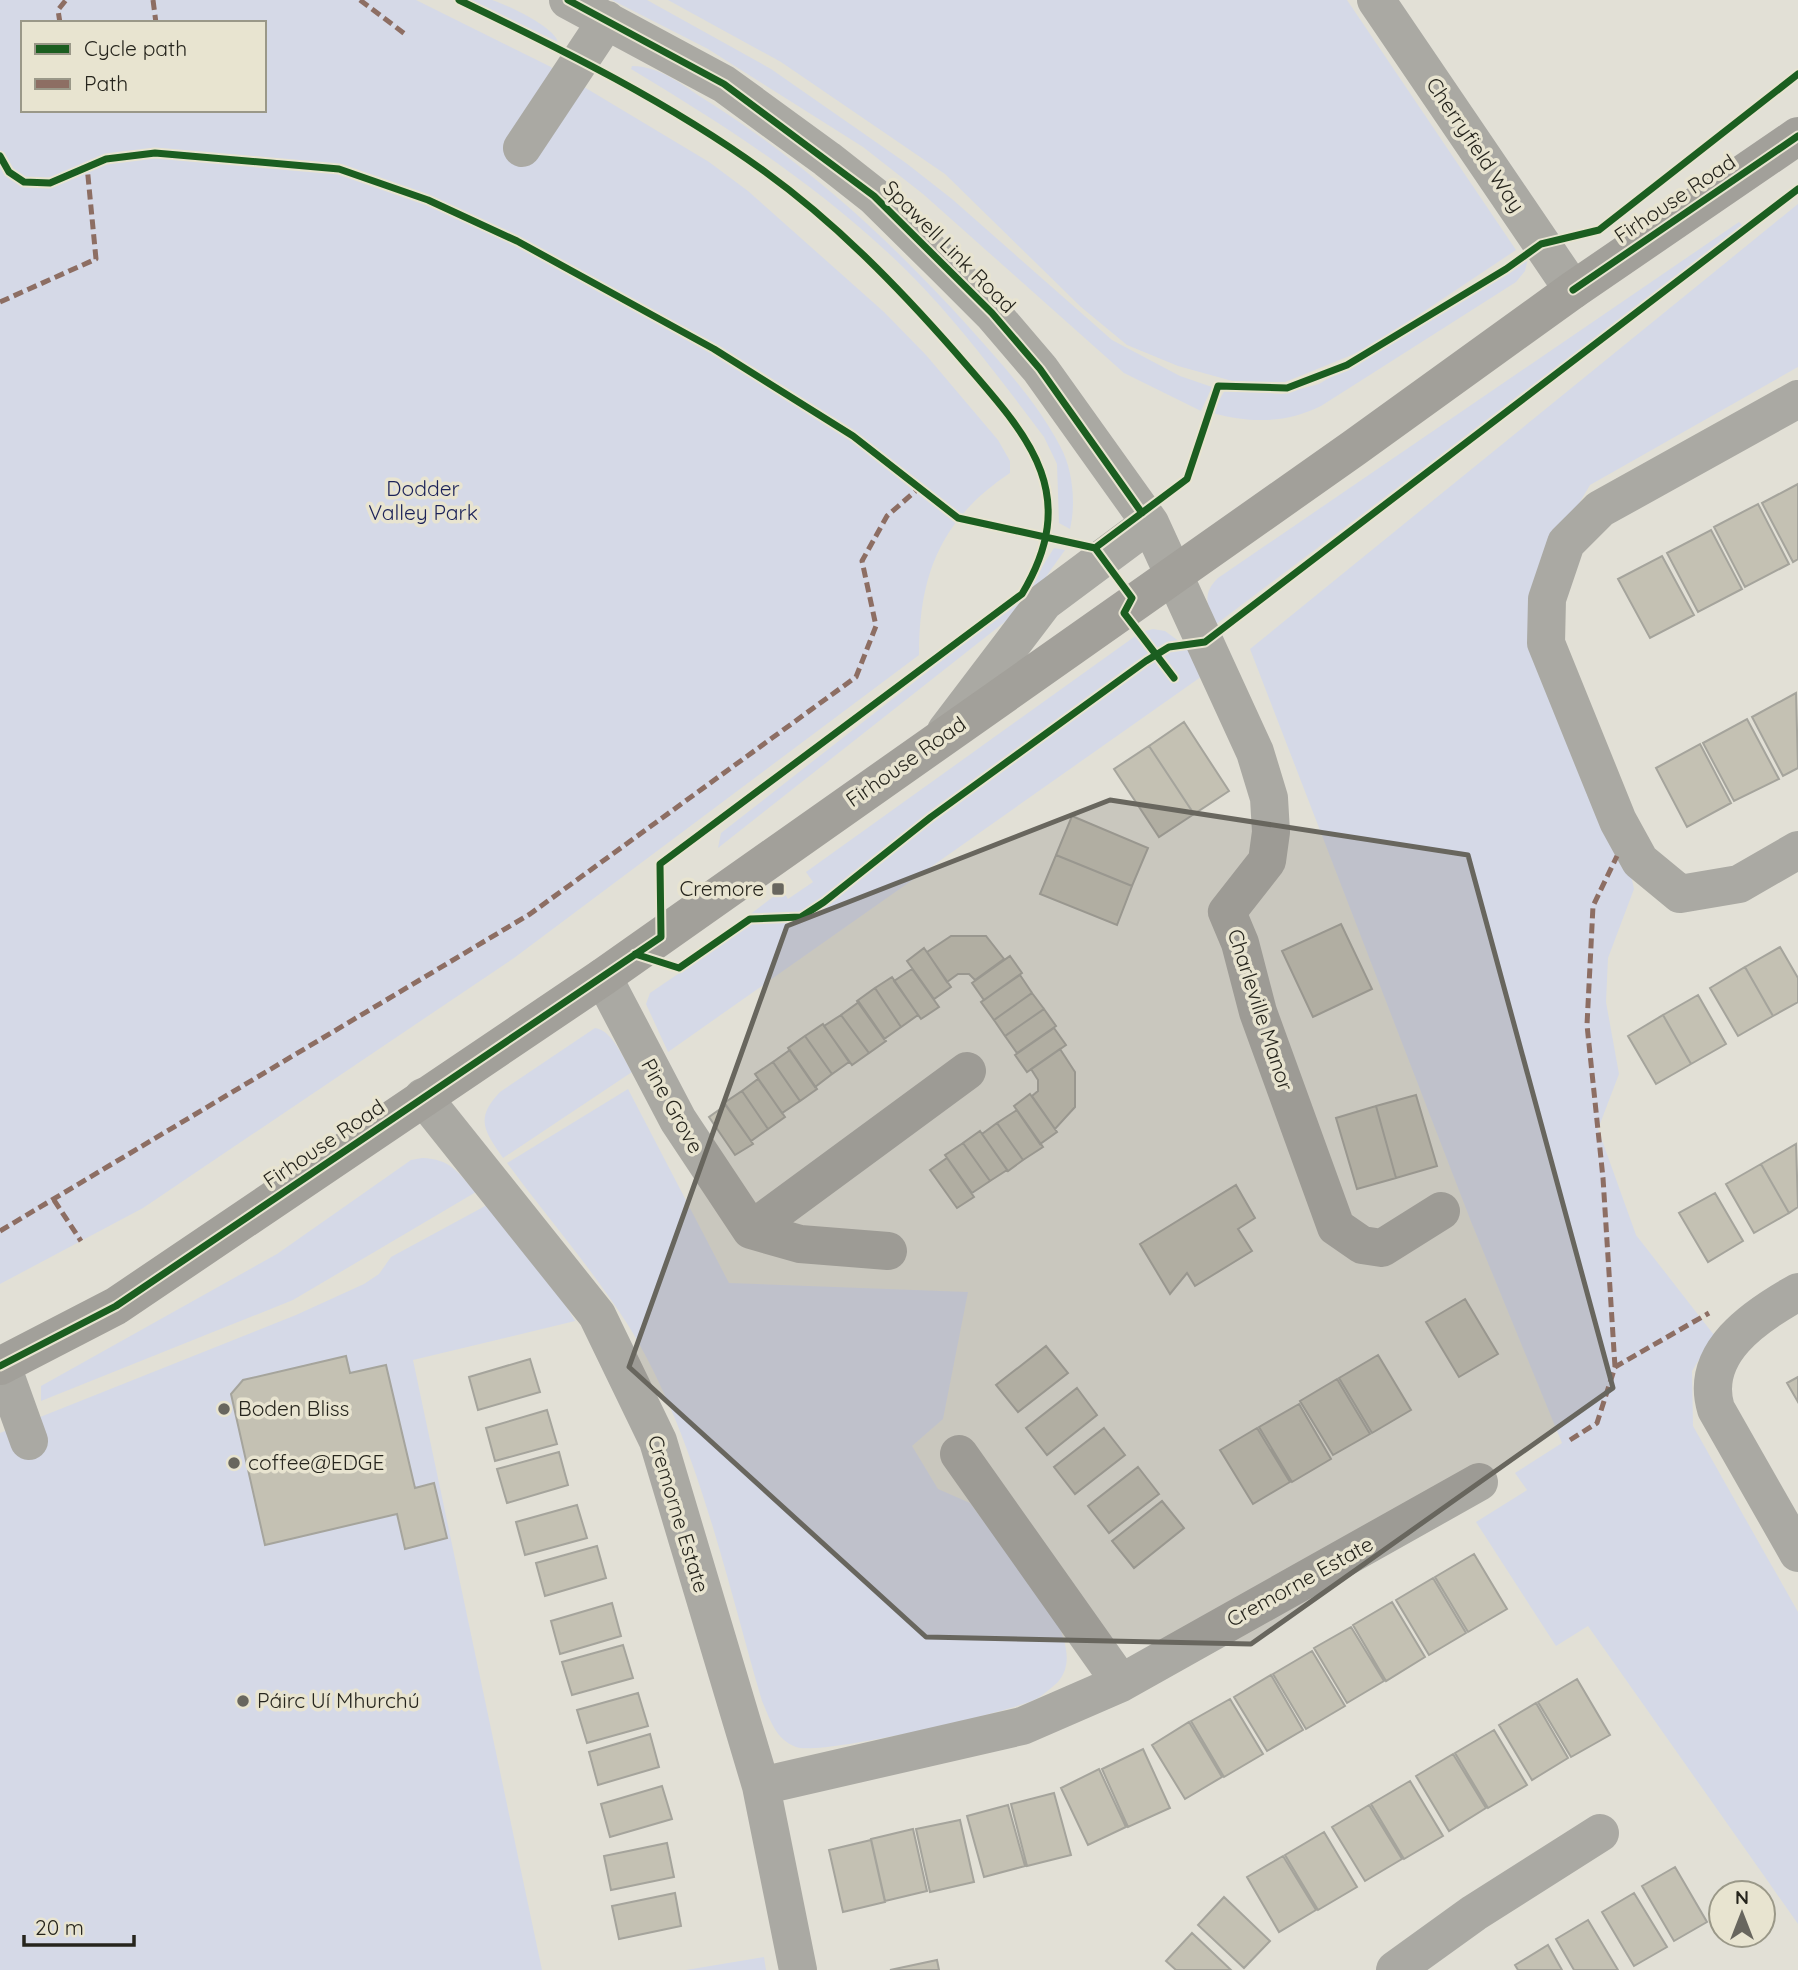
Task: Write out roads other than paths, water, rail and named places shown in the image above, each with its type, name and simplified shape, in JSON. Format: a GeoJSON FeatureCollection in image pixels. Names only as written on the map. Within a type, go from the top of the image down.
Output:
{"type":"FeatureCollection","features":[{"type":"Feature","properties":{"kind":"main road","name":"Firhouse Road"},"geometry":{"type":"LineString","coordinates":[[1,1366],[125,1300],[603,977],[1354,448],[1573,290],[1798,136]]}},
{"type":"Feature","properties":{"kind":"street","name":"Spawell Link Road"},"geometry":{"type":"LineString","coordinates":[[568,0],[724,84],[874,196],[992,313],[1040,369],[1150,523],[1173,573]]}},
{"type":"Feature","properties":{"kind":"street","name":"Cherryfield Way"},"geometry":{"type":"LineString","coordinates":[[1376,0],[1573,290]]}},
{"type":"Feature","properties":{"kind":"street"},"geometry":{"type":"LineString","coordinates":[[522,148],[607,20]]}},
{"type":"Feature","properties":{"kind":"street"},"geometry":{"type":"LineString","coordinates":[[1798,399],[1600,509],[1566,543],[1547,599],[1546,643],[1618,821],[1640,861],[1679,894],[1739,884],[1798,850]]}},
{"type":"Feature","properties":{"kind":"street"},"geometry":{"type":"LineString","coordinates":[[943,736],[1044,602],[1150,523]]}},
{"type":"Feature","properties":{"kind":"street","name":"Charleville Manor"},"geometry":{"type":"LineString","coordinates":[[1173,573],[1255,752],[1269,798],[1271,832],[1267,861],[1227,912],[1240,943],[1258,1012],[1336,1227],[1362,1245],[1382,1248],[1441,1211]]}},
{"type":"Feature","properties":{"kind":"street","name":"Pine Grove"},"geometry":{"type":"LineString","coordinates":[[603,977],[678,1120],[751,1230]]}},
{"type":"Feature","properties":{"kind":"street"},"geometry":{"type":"LineString","coordinates":[[751,1230],[967,1071]]}},
{"type":"Feature","properties":{"kind":"street","name":"Cremorne Estate"},"geometry":{"type":"LineString","coordinates":[[424,1097],[597,1314],[658,1441],[761,1786],[798,1970]]}},
{"type":"Feature","properties":{"kind":"street"},"geometry":{"type":"LineString","coordinates":[[751,1230],[800,1244],[888,1251]]}},
{"type":"Feature","properties":{"kind":"street"},"geometry":{"type":"LineString","coordinates":[[1798,1292],[1773,1306],[1735,1334],[1714,1372],[1711,1391],[1716,1409],[1798,1553]]}},
{"type":"Feature","properties":{"kind":"street"},"geometry":{"type":"LineString","coordinates":[[1,1366],[29,1441]]}},
{"type":"Feature","properties":{"kind":"street"},"geometry":{"type":"LineString","coordinates":[[960,1454],[1121,1682]]}},
{"type":"Feature","properties":{"kind":"street","name":"Cremorne Estate"},"geometry":{"type":"LineString","coordinates":[[761,1786],[1022,1726],[1121,1682],[1479,1482]]}},
{"type":"Feature","properties":{"kind":"street"},"geometry":{"type":"LineString","coordinates":[[1395,1970],[1475,1913],[1600,1833]]}},
{"type":"Feature","properties":{"kind":"place","name":"Cremore"},"geometry":{"type":"Point","coordinates":[778,889]}},
{"type":"Feature","properties":{"kind":"place","name":"Boden Bliss"},"geometry":{"type":"Point","coordinates":[224,1409]}},
{"type":"Feature","properties":{"kind":"place","name":"coffee@EDGE"},"geometry":{"type":"Point","coordinates":[234,1463]}},
{"type":"Feature","properties":{"kind":"place","name":"Páirc Uí Mhurchú"},"geometry":{"type":"Point","coordinates":[243,1701]}},
{"type":"Feature","properties":{"kind":"park label","name":"Dodder Valley Park"},"geometry":{"type":"Point","coordinates":[423,501]}}]}
